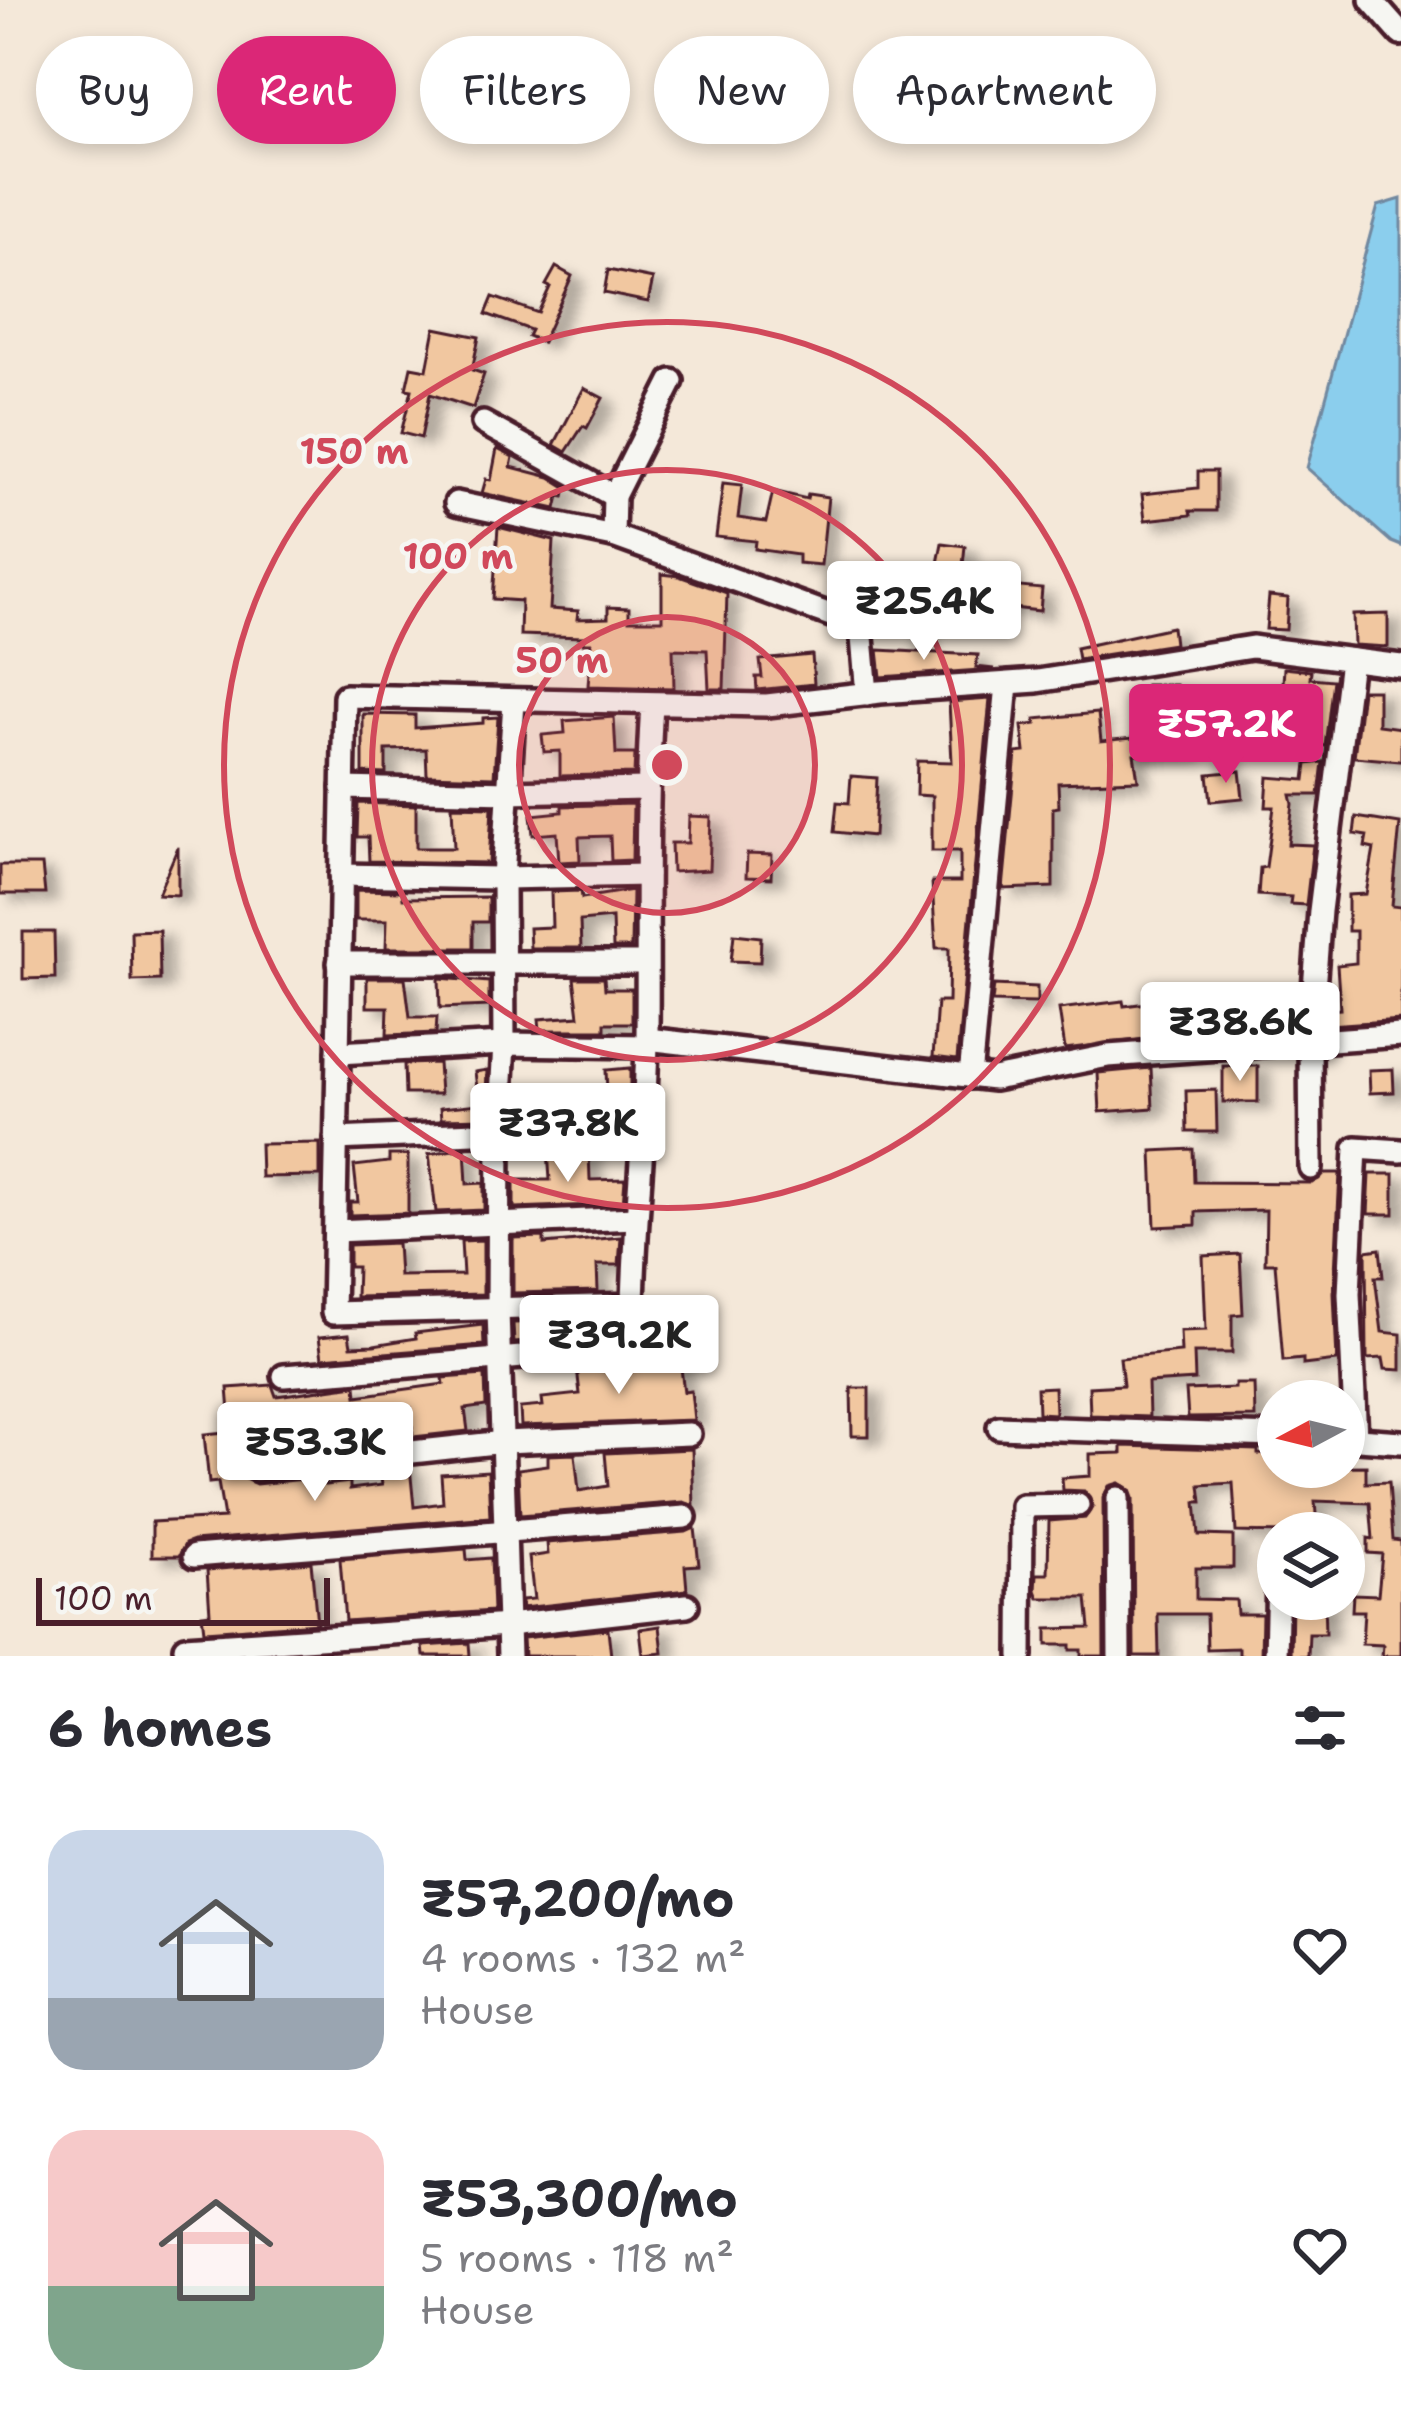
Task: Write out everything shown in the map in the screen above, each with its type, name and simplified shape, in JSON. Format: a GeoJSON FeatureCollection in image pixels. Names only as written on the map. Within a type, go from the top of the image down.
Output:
{"type":"FeatureCollection","features":[{"type":"Feature","properties":{"kind":"street"},"geometry":{"type":"LineString","coordinates":[[1371,0],[1401,34]]}},
{"type":"Feature","properties":{"kind":"street"},"geometry":{"type":"LineString","coordinates":[[614,536],[614,496],[672,381]]}},
{"type":"Feature","properties":{"kind":"street"},"geometry":{"type":"LineString","coordinates":[[483,423],[614,496]]}},
{"type":"Feature","properties":{"kind":"street"},"geometry":{"type":"LineString","coordinates":[[456,503],[614,536],[861,626],[868,694]]}},
{"type":"Feature","properties":{"kind":"street"},"geometry":{"type":"LineString","coordinates":[[652,704],[646,789],[647,1043],[634,1218],[633,1304],[333,1313],[345,696],[766,705],[1007,684],[1252,647],[1401,666]]}},
{"type":"Feature","properties":{"kind":"street"},"geometry":{"type":"LineString","coordinates":[[1311,1168],[1310,1042],[1320,911],[1351,660]]}},
{"type":"Feature","properties":{"kind":"street"},"geometry":{"type":"LineString","coordinates":[[970,1077],[1007,684]]}},
{"type":"Feature","properties":{"kind":"street"},"geometry":{"type":"LineString","coordinates":[[509,1656],[498,1310],[503,878],[514,701]]}},
{"type":"Feature","properties":{"kind":"street"},"geometry":{"type":"LineString","coordinates":[[343,788],[646,789]]}},
{"type":"Feature","properties":{"kind":"street"},"geometry":{"type":"LineString","coordinates":[[341,875],[647,875]]}},
{"type":"Feature","properties":{"kind":"street"},"geometry":{"type":"LineString","coordinates":[[339,963],[645,963]]}},
{"type":"Feature","properties":{"kind":"street"},"geometry":{"type":"LineString","coordinates":[[338,1053],[504,1044],[647,1043],[994,1079],[1108,1056],[1401,1035]]}},
{"type":"Feature","properties":{"kind":"street"},"geometry":{"type":"LineString","coordinates":[[336,1138],[499,1132],[641,1137]]}},
{"type":"Feature","properties":{"kind":"street"},"geometry":{"type":"LineString","coordinates":[[1350,1380],[1356,1148],[1401,1151]]}},
{"type":"Feature","properties":{"kind":"street"},"geometry":{"type":"LineString","coordinates":[[335,1231],[634,1218]]}},
{"type":"Feature","properties":{"kind":"street"},"geometry":{"type":"LineString","coordinates":[[284,1376],[686,1343]]}},
{"type":"Feature","properties":{"kind":"street"},"geometry":{"type":"LineString","coordinates":[[999,1427],[1257,1435]]}},
{"type":"Feature","properties":{"kind":"street"},"geometry":{"type":"LineString","coordinates":[[256,1468],[505,1442],[689,1434]]}},
{"type":"Feature","properties":{"kind":"street"},"geometry":{"type":"LineString","coordinates":[[1365,1439],[1401,1442]]}},
{"type":"Feature","properties":{"kind":"street"},"geometry":{"type":"LineString","coordinates":[[1118,1498],[1119,1656]]}},
{"type":"Feature","properties":{"kind":"street"},"geometry":{"type":"LineString","coordinates":[[1021,1656],[1022,1506],[1078,1505]]}},
{"type":"Feature","properties":{"kind":"street"},"geometry":{"type":"LineString","coordinates":[[194,1556],[685,1516]]}},
{"type":"Feature","properties":{"kind":"street"},"geometry":{"type":"LineString","coordinates":[[185,1648],[508,1625],[687,1605]]}},
{"type":"Feature","properties":{"kind":"street"},"geometry":{"type":"LineString","coordinates":[[1276,1656],[1277,1620]]}},
{"type":"Feature","properties":{"kind":"water"},"geometry":{"type":"Polygon","coordinates":[[[1401,199],[1401,546],[1307,468],[1378,206],[1401,199]]]}},
{"type":"Feature","properties":{"kind":"building"},"geometry":{"type":"Polygon","coordinates":[[[556,267],[572,276],[542,342],[528,336],[531,330],[486,314],[493,297],[538,313],[556,267]]]}},
{"type":"Feature","properties":{"kind":"building"},"geometry":{"type":"Polygon","coordinates":[[[608,270],[653,279],[648,302],[604,293],[608,270]]]}},
{"type":"Feature","properties":{"kind":"building"},"geometry":{"type":"Polygon","coordinates":[[[435,328],[479,337],[472,370],[484,374],[473,408],[430,394],[421,438],[401,433],[412,390],[406,389],[411,367],[427,370],[435,328]]]}},
{"type":"Feature","properties":{"kind":"building"},"geometry":{"type":"Polygon","coordinates":[[[584,388],[603,398],[587,428],[583,426],[566,452],[554,445],[584,388]]]}},
{"type":"Feature","properties":{"kind":"building"},"geometry":{"type":"Polygon","coordinates":[[[497,449],[513,457],[511,467],[550,477],[566,487],[556,509],[482,493],[486,479],[491,480],[497,449]]]}},
{"type":"Feature","properties":{"kind":"building"},"geometry":{"type":"Polygon","coordinates":[[[1198,471],[1216,471],[1216,511],[1145,520],[1142,494],[1198,488],[1198,471]]]}},
{"type":"Feature","properties":{"kind":"building"},"geometry":{"type":"Polygon","coordinates":[[[723,483],[742,485],[738,518],[766,522],[773,491],[807,499],[808,494],[828,497],[821,565],[798,563],[798,555],[755,549],[756,541],[716,537],[723,483]]]}},
{"type":"Feature","properties":{"kind":"building"},"geometry":{"type":"Polygon","coordinates":[[[498,527],[554,541],[550,609],[578,611],[577,619],[608,618],[608,607],[629,608],[629,620],[662,620],[662,574],[727,593],[724,689],[709,689],[707,650],[673,649],[674,688],[588,686],[591,643],[583,643],[583,637],[520,635],[521,601],[493,599],[498,527]]]}},
{"type":"Feature","properties":{"kind":"building"},"geometry":{"type":"Polygon","coordinates":[[[942,543],[965,546],[963,565],[1000,569],[998,585],[1042,589],[1040,611],[931,599],[942,543]]]}},
{"type":"Feature","properties":{"kind":"building"},"geometry":{"type":"Polygon","coordinates":[[[1269,596],[1288,598],[1286,630],[1266,629],[1269,596]]]}},
{"type":"Feature","properties":{"kind":"building"},"geometry":{"type":"Polygon","coordinates":[[[1388,614],[1388,647],[1354,645],[1353,615],[1388,614]]]}},
{"type":"Feature","properties":{"kind":"building"},"geometry":{"type":"Polygon","coordinates":[[[1172,627],[1174,644],[1078,659],[1076,648],[1172,627]]]}},
{"type":"Feature","properties":{"kind":"building"},"geometry":{"type":"Polygon","coordinates":[[[878,650],[978,655],[976,667],[994,669],[881,677],[878,650]]]}},
{"type":"Feature","properties":{"kind":"building"},"geometry":{"type":"Polygon","coordinates":[[[812,655],[814,684],[757,690],[756,677],[762,677],[760,660],[812,655]]]}},
{"type":"Feature","properties":{"kind":"building"},"geometry":{"type":"Polygon","coordinates":[[[1284,668],[1333,680],[1325,746],[1187,734],[1187,754],[1134,754],[1138,780],[1058,783],[1059,807],[1053,808],[1053,887],[1003,889],[1016,753],[1025,752],[1022,726],[1036,724],[1035,719],[1098,713],[1101,741],[1146,737],[1146,685],[1176,685],[1176,692],[1282,698],[1284,668]]]}},
{"type":"Feature","properties":{"kind":"building"},"geometry":{"type":"Polygon","coordinates":[[[1362,690],[1378,690],[1378,725],[1401,728],[1401,761],[1354,757],[1362,690]]]}},
{"type":"Feature","properties":{"kind":"building"},"geometry":{"type":"Polygon","coordinates":[[[990,699],[957,1060],[933,1057],[937,1002],[948,1002],[949,948],[936,948],[932,882],[960,882],[960,851],[932,851],[932,796],[916,795],[917,761],[952,762],[949,702],[990,699]]]}},
{"type":"Feature","properties":{"kind":"building"},"geometry":{"type":"Polygon","coordinates":[[[363,714],[415,715],[415,728],[483,723],[483,718],[498,717],[494,777],[427,775],[426,749],[386,750],[386,774],[363,773],[363,714]]]}},
{"type":"Feature","properties":{"kind":"building"},"geometry":{"type":"Polygon","coordinates":[[[614,717],[616,754],[635,754],[634,774],[560,776],[560,751],[544,752],[542,735],[565,733],[564,721],[614,717]]]}},
{"type":"Feature","properties":{"kind":"building"},"geometry":{"type":"Polygon","coordinates":[[[1323,762],[1319,795],[1291,795],[1288,844],[1313,845],[1306,905],[1290,904],[1291,897],[1258,895],[1274,807],[1266,807],[1268,777],[1305,780],[1307,764],[1323,762]]]}},
{"type":"Feature","properties":{"kind":"building"},"geometry":{"type":"Polygon","coordinates":[[[1240,771],[1243,798],[1211,801],[1208,774],[1240,771]]]}},
{"type":"Feature","properties":{"kind":"building"},"geometry":{"type":"Polygon","coordinates":[[[851,776],[877,778],[874,836],[834,832],[837,802],[849,803],[851,776]]]}},
{"type":"Feature","properties":{"kind":"building"},"geometry":{"type":"Polygon","coordinates":[[[358,803],[416,805],[416,848],[454,848],[452,806],[492,807],[489,863],[369,861],[368,837],[357,837],[358,803]]]}},
{"type":"Feature","properties":{"kind":"building"},"geometry":{"type":"Polygon","coordinates":[[[633,804],[632,860],[611,861],[610,836],[579,837],[580,861],[559,862],[557,833],[533,835],[531,815],[562,812],[562,806],[633,804]]]}},
{"type":"Feature","properties":{"kind":"building"},"geometry":{"type":"Polygon","coordinates":[[[689,816],[711,817],[709,870],[672,872],[671,843],[688,843],[689,816]]]}},
{"type":"Feature","properties":{"kind":"building"},"geometry":{"type":"Polygon","coordinates":[[[1356,817],[1400,824],[1392,906],[1401,907],[1401,1020],[1328,1025],[1327,1010],[1340,1009],[1337,965],[1356,963],[1356,931],[1348,931],[1348,895],[1366,894],[1374,849],[1365,847],[1367,836],[1354,834],[1356,817]]]}},
{"type":"Feature","properties":{"kind":"building"},"geometry":{"type":"Polygon","coordinates":[[[178,847],[178,895],[158,894],[178,847]]]}},
{"type":"Feature","properties":{"kind":"building"},"geometry":{"type":"Polygon","coordinates":[[[747,854],[772,855],[771,878],[746,877],[747,854]]]}},
{"type":"Feature","properties":{"kind":"building"},"geometry":{"type":"Polygon","coordinates":[[[0,865],[42,865],[45,894],[0,894],[0,865]]]}},
{"type":"Feature","properties":{"kind":"building"},"geometry":{"type":"Polygon","coordinates":[[[356,890],[402,891],[403,898],[488,897],[488,922],[473,922],[473,948],[386,948],[387,920],[356,920],[356,890]]]}},
{"type":"Feature","properties":{"kind":"building"},"geometry":{"type":"Polygon","coordinates":[[[632,890],[631,948],[613,948],[612,918],[580,921],[581,948],[530,948],[529,928],[552,927],[551,892],[581,891],[582,898],[632,890]]]}},
{"type":"Feature","properties":{"kind":"building"},"geometry":{"type":"Polygon","coordinates":[[[159,930],[160,980],[132,981],[131,931],[159,930]]]}},
{"type":"Feature","properties":{"kind":"building"},"geometry":{"type":"Polygon","coordinates":[[[23,932],[54,932],[55,978],[23,979],[23,932]]]}},
{"type":"Feature","properties":{"kind":"building"},"geometry":{"type":"Polygon","coordinates":[[[734,934],[761,937],[760,962],[731,961],[734,934]]]}},
{"type":"Feature","properties":{"kind":"building"},"geometry":{"type":"Polygon","coordinates":[[[367,978],[405,978],[410,1017],[437,1017],[436,1033],[387,1035],[388,1007],[367,1007],[367,978]]]}},
{"type":"Feature","properties":{"kind":"building"},"geometry":{"type":"Polygon","coordinates":[[[439,978],[489,982],[489,1006],[440,1008],[439,978]]]}},
{"type":"Feature","properties":{"kind":"building"},"geometry":{"type":"Polygon","coordinates":[[[574,978],[604,978],[605,989],[632,989],[632,1023],[605,1023],[605,1030],[540,1030],[539,1019],[579,1016],[574,978]]]}},
{"type":"Feature","properties":{"kind":"building"},"geometry":{"type":"Polygon","coordinates":[[[994,985],[1037,987],[1037,1003],[992,1002],[994,985]]]}},
{"type":"Feature","properties":{"kind":"building"},"geometry":{"type":"Polygon","coordinates":[[[1123,1001],[1124,1006],[1154,1002],[1160,1037],[1065,1049],[1059,1009],[1123,1001]]]}},
{"type":"Feature","properties":{"kind":"building"},"geometry":{"type":"Polygon","coordinates":[[[438,1063],[440,1094],[405,1094],[404,1064],[438,1063]]]}},
{"type":"Feature","properties":{"kind":"building"},"geometry":{"type":"Polygon","coordinates":[[[1223,1066],[1258,1066],[1258,1102],[1223,1102],[1223,1066]]]}},
{"type":"Feature","properties":{"kind":"building"},"geometry":{"type":"Polygon","coordinates":[[[630,1068],[630,1089],[607,1091],[606,1070],[630,1068]]]}},
{"type":"Feature","properties":{"kind":"building"},"geometry":{"type":"Polygon","coordinates":[[[1151,1068],[1153,1108],[1100,1112],[1098,1073],[1151,1068]]]}},
{"type":"Feature","properties":{"kind":"building"},"geometry":{"type":"Polygon","coordinates":[[[1393,1069],[1394,1092],[1370,1093],[1369,1070],[1393,1069]]]}},
{"type":"Feature","properties":{"kind":"building"},"geometry":{"type":"Polygon","coordinates":[[[487,1070],[485,1118],[441,1119],[440,1108],[479,1104],[475,1072],[487,1070]]]}},
{"type":"Feature","properties":{"kind":"building"},"geometry":{"type":"Polygon","coordinates":[[[1216,1090],[1217,1132],[1187,1132],[1186,1091],[1216,1090]]]}},
{"type":"Feature","properties":{"kind":"building"},"geometry":{"type":"Polygon","coordinates":[[[516,1103],[565,1104],[565,1119],[515,1118],[516,1103]]]}},
{"type":"Feature","properties":{"kind":"building"},"geometry":{"type":"Polygon","coordinates":[[[320,1143],[320,1176],[261,1177],[260,1144],[320,1143]]]}},
{"type":"Feature","properties":{"kind":"building"},"geometry":{"type":"Polygon","coordinates":[[[465,1148],[467,1184],[484,1183],[484,1210],[436,1212],[429,1154],[465,1148]]]}},
{"type":"Feature","properties":{"kind":"building"},"geometry":{"type":"Polygon","coordinates":[[[1193,1149],[1194,1182],[1312,1183],[1325,1173],[1340,1173],[1334,1293],[1337,1361],[1303,1365],[1303,1359],[1283,1361],[1275,1263],[1265,1263],[1266,1210],[1196,1212],[1196,1225],[1155,1227],[1152,1151],[1193,1149]]]}},
{"type":"Feature","properties":{"kind":"building"},"geometry":{"type":"Polygon","coordinates":[[[548,1150],[589,1150],[590,1180],[625,1179],[623,1204],[514,1208],[514,1180],[550,1180],[548,1150]]]}},
{"type":"Feature","properties":{"kind":"building"},"geometry":{"type":"Polygon","coordinates":[[[389,1155],[408,1155],[408,1213],[350,1215],[350,1202],[358,1202],[354,1166],[389,1162],[389,1155]]]}},
{"type":"Feature","properties":{"kind":"building"},"geometry":{"type":"Polygon","coordinates":[[[1370,1174],[1394,1174],[1394,1214],[1368,1214],[1370,1174]]]}},
{"type":"Feature","properties":{"kind":"building"},"geometry":{"type":"Polygon","coordinates":[[[544,1237],[544,1244],[621,1237],[619,1265],[597,1265],[598,1291],[513,1293],[513,1238],[544,1237]]]}},
{"type":"Feature","properties":{"kind":"building"},"geometry":{"type":"Polygon","coordinates":[[[483,1240],[483,1294],[356,1297],[357,1267],[349,1267],[349,1245],[397,1243],[399,1276],[463,1275],[461,1241],[483,1240]]]}},
{"type":"Feature","properties":{"kind":"building"},"geometry":{"type":"Polygon","coordinates":[[[1380,1249],[1383,1277],[1375,1277],[1382,1332],[1401,1334],[1401,1370],[1385,1369],[1383,1358],[1367,1359],[1366,1251],[1380,1249]]]}},
{"type":"Feature","properties":{"kind":"building"},"geometry":{"type":"Polygon","coordinates":[[[1240,1254],[1243,1314],[1232,1315],[1232,1353],[1194,1353],[1195,1380],[1148,1383],[1149,1417],[1090,1415],[1089,1387],[1123,1385],[1120,1358],[1181,1352],[1180,1331],[1206,1330],[1203,1256],[1240,1254]]]}},
{"type":"Feature","properties":{"kind":"building"},"geometry":{"type":"Polygon","coordinates":[[[680,1315],[681,1329],[514,1343],[513,1323],[680,1315]]]}},
{"type":"Feature","properties":{"kind":"building"},"geometry":{"type":"Polygon","coordinates":[[[483,1325],[484,1345],[322,1358],[319,1337],[349,1334],[351,1346],[374,1345],[416,1338],[415,1333],[483,1325]]]}},
{"type":"Feature","properties":{"kind":"building"},"geometry":{"type":"Polygon","coordinates":[[[680,1360],[684,1392],[691,1391],[694,1420],[521,1426],[520,1408],[543,1406],[542,1398],[580,1394],[577,1368],[680,1360]]]}},
{"type":"Feature","properties":{"kind":"building"},"geometry":{"type":"Polygon","coordinates":[[[485,1375],[486,1406],[465,1409],[468,1431],[413,1437],[411,1408],[345,1420],[347,1444],[264,1453],[262,1422],[231,1424],[228,1388],[272,1385],[276,1396],[356,1385],[357,1396],[444,1384],[443,1378],[485,1375]]]}},
{"type":"Feature","properties":{"kind":"building"},"geometry":{"type":"Polygon","coordinates":[[[1235,1384],[1254,1384],[1255,1417],[1188,1418],[1186,1390],[1235,1388],[1235,1384]]]}},
{"type":"Feature","properties":{"kind":"building"},"geometry":{"type":"Polygon","coordinates":[[[1054,1387],[1055,1414],[1038,1413],[1037,1388],[1054,1387]]]}},
{"type":"Feature","properties":{"kind":"building"},"geometry":{"type":"Polygon","coordinates":[[[851,1388],[869,1388],[869,1436],[852,1436],[851,1388]]]}},
{"type":"Feature","properties":{"kind":"building"},"geometry":{"type":"Polygon","coordinates":[[[226,1432],[230,1467],[242,1465],[245,1479],[256,1484],[324,1477],[325,1485],[350,1482],[350,1489],[382,1485],[380,1471],[410,1467],[414,1507],[443,1503],[441,1474],[488,1471],[490,1517],[193,1541],[185,1544],[179,1556],[152,1556],[152,1522],[224,1518],[218,1482],[209,1483],[204,1434],[226,1432]]]}},
{"type":"Feature","properties":{"kind":"building"},"geometry":{"type":"Polygon","coordinates":[[[1122,1446],[1257,1450],[1257,1488],[1365,1488],[1365,1466],[1366,1483],[1389,1482],[1393,1540],[1401,1541],[1401,1656],[1382,1656],[1383,1645],[1362,1644],[1365,1594],[1378,1595],[1382,1554],[1368,1553],[1368,1538],[1373,1539],[1370,1503],[1315,1501],[1316,1512],[1257,1512],[1257,1532],[1236,1532],[1233,1483],[1200,1485],[1202,1502],[1196,1502],[1199,1535],[1233,1536],[1233,1568],[1196,1568],[1196,1599],[1236,1600],[1237,1614],[1257,1614],[1257,1620],[1262,1620],[1261,1656],[1239,1656],[1239,1648],[1207,1649],[1206,1614],[1158,1614],[1159,1656],[1134,1656],[1133,1498],[1119,1483],[1109,1486],[1103,1498],[1104,1656],[1081,1656],[1081,1650],[1070,1650],[1070,1645],[1047,1645],[1047,1629],[1090,1628],[1087,1598],[1039,1598],[1036,1590],[1037,1574],[1048,1574],[1049,1521],[1085,1518],[1093,1506],[1084,1491],[1063,1490],[1062,1478],[1090,1476],[1090,1454],[1122,1453],[1122,1446]]]}},
{"type":"Feature","properties":{"kind":"building"},"geometry":{"type":"Polygon","coordinates":[[[692,1449],[694,1506],[684,1502],[520,1515],[518,1469],[548,1465],[548,1455],[575,1454],[579,1491],[608,1486],[605,1453],[692,1449]]]}},
{"type":"Feature","properties":{"kind":"building"},"geometry":{"type":"Polygon","coordinates":[[[695,1528],[699,1565],[685,1566],[687,1590],[522,1608],[522,1600],[534,1599],[529,1557],[548,1554],[547,1543],[695,1528]]]}},
{"type":"Feature","properties":{"kind":"building"},"geometry":{"type":"Polygon","coordinates":[[[466,1549],[467,1560],[491,1558],[493,1611],[345,1621],[340,1559],[466,1549]]]}},
{"type":"Feature","properties":{"kind":"building"},"geometry":{"type":"Polygon","coordinates":[[[311,1562],[317,1623],[204,1631],[202,1614],[210,1613],[207,1570],[311,1562]]]}},
{"type":"Feature","properties":{"kind":"building"},"geometry":{"type":"Polygon","coordinates":[[[1292,1620],[1325,1620],[1325,1634],[1309,1634],[1308,1656],[1291,1656],[1292,1620]]]}},
{"type":"Feature","properties":{"kind":"building"},"geometry":{"type":"Polygon","coordinates":[[[660,1626],[663,1653],[643,1655],[640,1629],[660,1626]]]}},
{"type":"Feature","properties":{"kind":"building"},"geometry":{"type":"Polygon","coordinates":[[[608,1629],[611,1656],[524,1656],[523,1638],[608,1629]]]}},
{"type":"Feature","properties":{"kind":"building"},"geometry":{"type":"Polygon","coordinates":[[[469,1643],[470,1656],[424,1656],[423,1646],[469,1643]]]}}]}
